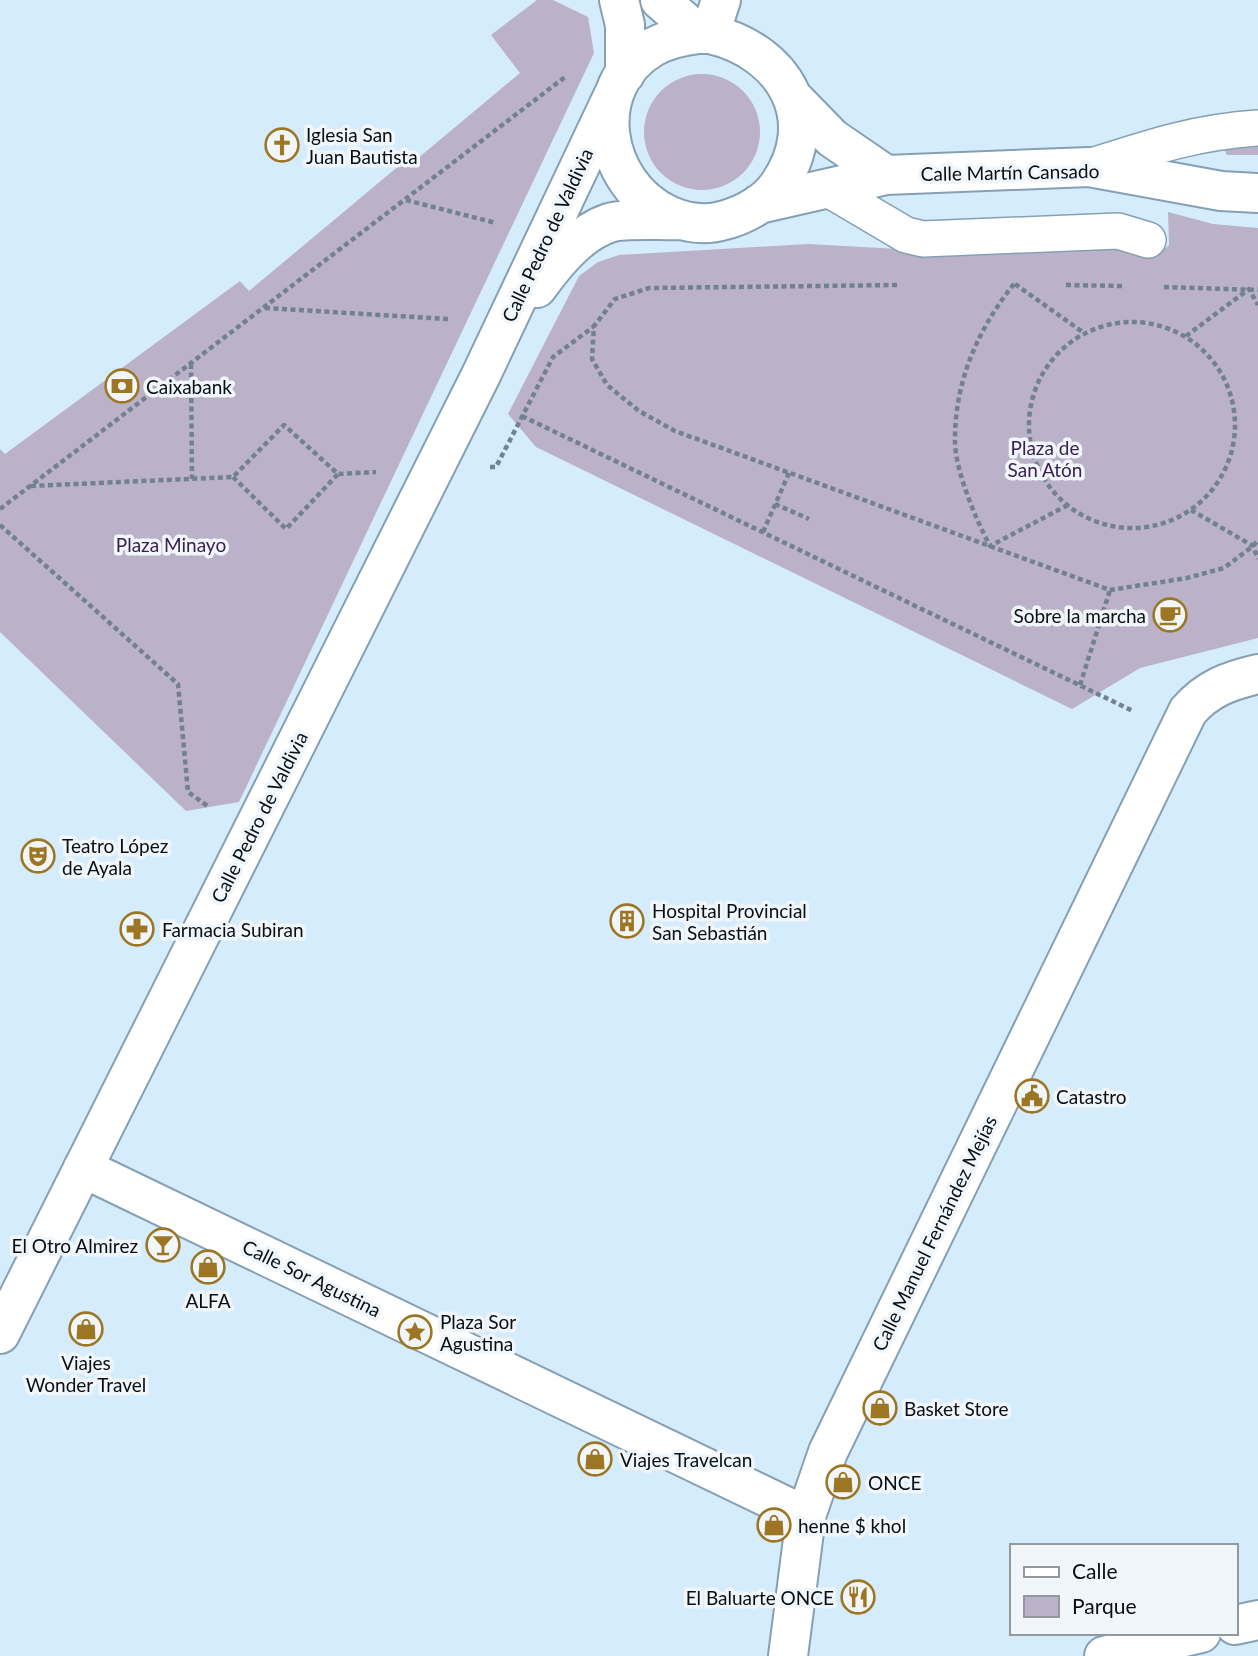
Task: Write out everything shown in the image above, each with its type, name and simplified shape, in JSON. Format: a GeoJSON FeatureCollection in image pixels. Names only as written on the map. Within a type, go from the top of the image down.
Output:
{"type":"FeatureCollection","features":[{"type":"Feature","properties":{"kind":"street"},"geometry":{"type":"LineString","coordinates":[[619,0],[625,25],[619,85],[610,119],[610,142],[618,167],[632,189],[653,208],[680,220],[700,223],[718,222],[738,216],[759,204],[775,191],[791,162],[797,129],[794,99]]}},
{"type":"Feature","properties":{"kind":"street"},"geometry":{"type":"LineString","coordinates":[[660,0],[710,23],[727,38],[750,48],[769,61],[794,99],[832,138],[886,175]]}},
{"type":"Feature","properties":{"kind":"street"},"geometry":{"type":"LineString","coordinates":[[619,85],[634,63],[652,48],[710,23]]}},
{"type":"Feature","properties":{"kind":"street","name":"Calle Pedro de Valdivia"},"geometry":{"type":"LineString","coordinates":[[0,1334],[481,375],[619,85]]}},
{"type":"Feature","properties":{"kind":"street","name":"Calle Martín Cansado"},"geometry":{"type":"LineString","coordinates":[[759,204],[886,175],[1088,167],[1220,191],[1258,193]]}},
{"type":"Feature","properties":{"kind":"street","name":"Calle Pedro de Valdivia"},"geometry":{"type":"LineString","coordinates":[[481,375],[548,272],[581,238],[610,222],[680,220]]}},
{"type":"Feature","properties":{"kind":"street","name":"Calle Manuel Fernández Mejías"},"geometry":{"type":"LineString","coordinates":[[788,1656],[806,1516],[828,1452],[1188,711],[1199,698],[1230,681],[1258,674]]}},
{"type":"Feature","properties":{"kind":"street","name":"Calle Sor Agustina"},"geometry":{"type":"LineString","coordinates":[[83,1168],[806,1516]]}},
{"type":"Feature","properties":{"kind":"street"},"geometry":{"type":"LineString","coordinates":[[1237,1625],[1258,1620]]}},
{"type":"Feature","properties":{"kind":"street"},"geometry":{"type":"LineString","coordinates":[[1104,1656],[1193,1635]]}},
{"type":"Feature","properties":{"kind":"lane"},"geometry":{"type":"LineString","coordinates":[[1088,167],[1185,137],[1222,130],[1258,128]]}},
{"type":"Feature","properties":{"kind":"lane"},"geometry":{"type":"LineString","coordinates":[[828,189],[906,235],[923,239],[1118,231],[1148,240]]}},
{"type":"Feature","properties":{"kind":"path"},"geometry":{"type":"LineString","coordinates":[[0,509],[568,75]]}},
{"type":"Feature","properties":{"kind":"path"},"geometry":{"type":"LineString","coordinates":[[405,200],[496,223]]}},
{"type":"Feature","properties":{"kind":"path"},"geometry":{"type":"LineString","coordinates":[[1002,284],[1014,284],[1084,332]]}},
{"type":"Feature","properties":{"kind":"path"},"geometry":{"type":"LineString","coordinates":[[990,546],[977,522],[954,441],[960,391],[973,348],[992,312],[1014,284]]}},
{"type":"Feature","properties":{"kind":"path"},"geometry":{"type":"LineString","coordinates":[[496,467],[553,356],[594,326],[615,299],[649,288],[898,285]]}},
{"type":"Feature","properties":{"kind":"path"},"geometry":{"type":"LineString","coordinates":[[1185,336],[1249,289],[1258,305]]}},
{"type":"Feature","properties":{"kind":"path"},"geometry":{"type":"LineString","coordinates":[[264,308],[449,319]]}},
{"type":"Feature","properties":{"kind":"path"},"geometry":{"type":"LineString","coordinates":[[1118,322],[1153,324],[1185,336],[1212,359],[1230,389],[1236,424],[1230,458],[1214,488],[1191,510],[1161,524],[1128,529],[1095,522],[1066,506],[1044,481],[1031,452],[1028,417],[1036,382],[1056,354],[1084,332],[1118,322]]}},
{"type":"Feature","properties":{"kind":"path"},"geometry":{"type":"LineString","coordinates":[[594,326],[592,359],[607,385],[639,411],[675,431],[1110,590],[1187,578],[1223,568],[1258,540]]}},
{"type":"Feature","properties":{"kind":"path"},"geometry":{"type":"LineString","coordinates":[[191,363],[192,479]]}},
{"type":"Feature","properties":{"kind":"path"},"geometry":{"type":"LineString","coordinates":[[522,416],[1177,732]]}},
{"type":"Feature","properties":{"kind":"path"},"geometry":{"type":"LineString","coordinates":[[30,486],[233,477],[284,425],[338,474],[286,529],[233,477]]}},
{"type":"Feature","properties":{"kind":"path"},"geometry":{"type":"LineString","coordinates":[[763,532],[789,472]]}},
{"type":"Feature","properties":{"kind":"path"},"geometry":{"type":"LineString","coordinates":[[775,504],[809,519]]}},
{"type":"Feature","properties":{"kind":"path"},"geometry":{"type":"LineString","coordinates":[[990,546],[1066,506]]}},
{"type":"Feature","properties":{"kind":"path"},"geometry":{"type":"LineString","coordinates":[[1191,510],[1253,546],[1258,559]]}},
{"type":"Feature","properties":{"kind":"path"},"geometry":{"type":"LineString","coordinates":[[0,525],[178,684],[188,792],[249,836]]}},
{"type":"Feature","properties":{"kind":"path"},"geometry":{"type":"LineString","coordinates":[[1080,685],[1110,590]]}},
{"type":"Feature","properties":{"kind":"green space","name":"Plaza Minayo"},"geometry":{"type":"Polygon","coordinates":[[[537,0],[553,0],[588,17],[594,53],[239,802],[186,811],[0,632],[0,449],[5,454],[240,281],[249,291],[413,154],[417,159],[520,73],[491,35],[537,0]]]}},
{"type":"Feature","properties":{"kind":"green space"},"geometry":{"type":"Polygon","coordinates":[[[702,74],[724,79],[743,91],[755,110],[760,132],[755,154],[743,173],[724,185],[702,190],[680,185],[661,173],[649,154],[644,132],[649,110],[661,91],[680,79],[702,74]]]}},
{"type":"Feature","properties":{"kind":"green space"},"geometry":{"type":"Polygon","coordinates":[[[1258,147],[1258,155],[1227,155],[1224,149],[1258,147]]]}},
{"type":"Feature","properties":{"kind":"green space","name":"Plaza de San Atón"},"geometry":{"type":"Polygon","coordinates":[[[1168,212],[1213,224],[1258,228],[1258,638],[1140,668],[1072,709],[536,447],[508,414],[579,276],[598,262],[619,255],[808,244],[936,251],[1107,241],[1151,254],[1161,252],[1169,245],[1168,212]]]}},
{"type":"Feature","properties":{"kind":"place","name":"Iglesia San Juan Bautista"},"geometry":{"type":"Point","coordinates":[282,145]}},
{"type":"Feature","properties":{"kind":"place","name":"Caixabank"},"geometry":{"type":"Point","coordinates":[122,386]}},
{"type":"Feature","properties":{"kind":"place","name":"Sobre la marcha"},"geometry":{"type":"Point","coordinates":[1170,615]}},
{"type":"Feature","properties":{"kind":"place","name":"Teatro López de Ayala"},"geometry":{"type":"Point","coordinates":[38,856]}},
{"type":"Feature","properties":{"kind":"place","name":"Hospital Provincial San Sebastián"},"geometry":{"type":"Point","coordinates":[627,921]}},
{"type":"Feature","properties":{"kind":"place","name":"Farmacia Subiran"},"geometry":{"type":"Point","coordinates":[137,929]}},
{"type":"Feature","properties":{"kind":"place","name":"Catastro"},"geometry":{"type":"Point","coordinates":[1032,1096]}},
{"type":"Feature","properties":{"kind":"place","name":"El Otro Almirez"},"geometry":{"type":"Point","coordinates":[163,1245]}},
{"type":"Feature","properties":{"kind":"place","name":"ALFA"},"geometry":{"type":"Point","coordinates":[208,1267]}},
{"type":"Feature","properties":{"kind":"place","name":"Viajes Wonder Travel"},"geometry":{"type":"Point","coordinates":[86,1329]}},
{"type":"Feature","properties":{"kind":"place","name":"Plaza Sor Agustina"},"geometry":{"type":"Point","coordinates":[415,1332]}},
{"type":"Feature","properties":{"kind":"place","name":"Basket Store"},"geometry":{"type":"Point","coordinates":[880,1408]}},
{"type":"Feature","properties":{"kind":"place","name":"Viajes Travelcan"},"geometry":{"type":"Point","coordinates":[595,1459]}},
{"type":"Feature","properties":{"kind":"place","name":"ONCE"},"geometry":{"type":"Point","coordinates":[843,1482]}},
{"type":"Feature","properties":{"kind":"place","name":"henne $ khol"},"geometry":{"type":"Point","coordinates":[774,1525]}},
{"type":"Feature","properties":{"kind":"place","name":"El Baluarte ONCE"},"geometry":{"type":"Point","coordinates":[858,1597]}}]}
